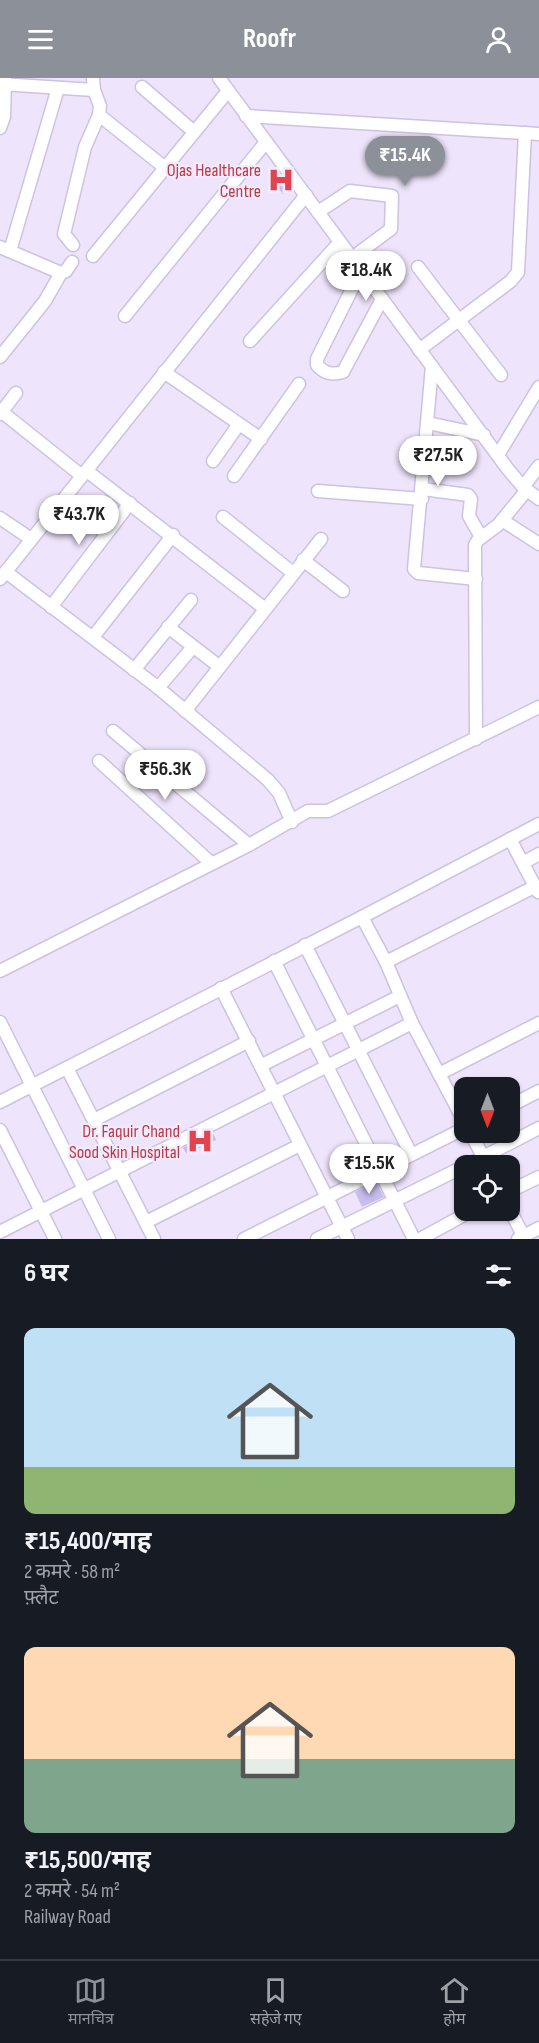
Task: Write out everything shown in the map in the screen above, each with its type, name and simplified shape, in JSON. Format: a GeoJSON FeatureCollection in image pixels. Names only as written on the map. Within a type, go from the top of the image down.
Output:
{"type":"FeatureCollection","features":[{"type":"Feature","properties":{"kind":"street"},"geometry":{"type":"LineString","coordinates":[[219,78],[498,455],[525,489],[539,499]]}},
{"type":"Feature","properties":{"kind":"street"},"geometry":{"type":"LineString","coordinates":[[0,128],[3,120],[4,82],[58,88],[94,84],[100,103],[99,115],[86,147],[65,230],[66,239],[74,245]]}},
{"type":"Feature","properties":{"kind":"street"},"geometry":{"type":"LineString","coordinates":[[142,87],[193,131]]}},
{"type":"Feature","properties":{"kind":"street"},"geometry":{"type":"LineString","coordinates":[[58,88],[5,249],[61,273]]}},
{"type":"Feature","properties":{"kind":"street"},"geometry":{"type":"LineString","coordinates":[[93,256],[228,91]]}},
{"type":"Feature","properties":{"kind":"street"},"geometry":{"type":"LineString","coordinates":[[99,115],[164,167]]}},
{"type":"Feature","properties":{"kind":"street"},"geometry":{"type":"LineString","coordinates":[[246,116],[539,134]]}},
{"type":"Feature","properties":{"kind":"street"},"geometry":{"type":"LineString","coordinates":[[420,350],[511,281],[518,272],[525,133]]}},
{"type":"Feature","properties":{"kind":"street"},"geometry":{"type":"LineString","coordinates":[[125,316],[266,142]]}},
{"type":"Feature","properties":{"kind":"street"},"geometry":{"type":"LineString","coordinates":[[318,212],[350,191],[392,196],[391,230],[352,258]]}},
{"type":"Feature","properties":{"kind":"street"},"geometry":{"type":"LineString","coordinates":[[292,822],[279,793],[268,780],[93,637],[3,576],[306,195]]}},
{"type":"Feature","properties":{"kind":"street"},"geometry":{"type":"LineString","coordinates":[[250,341],[340,242]]}},
{"type":"Feature","properties":{"kind":"street"},"geometry":{"type":"LineString","coordinates":[[0,357],[45,301],[61,273],[66,271],[72,262]]}},
{"type":"Feature","properties":{"kind":"street"},"geometry":{"type":"LineString","coordinates":[[418,267],[501,375]]}},
{"type":"Feature","properties":{"kind":"street"},"geometry":{"type":"LineString","coordinates":[[361,271],[316,359],[322,371],[333,375],[343,372],[382,299]]}},
{"type":"Feature","properties":{"kind":"street"},"geometry":{"type":"LineString","coordinates":[[432,366],[416,572],[476,579]]}},
{"type":"Feature","properties":{"kind":"street"},"geometry":{"type":"LineString","coordinates":[[165,372],[261,439]]}},
{"type":"Feature","properties":{"kind":"street"},"geometry":{"type":"LineString","coordinates":[[234,476],[299,384]]}},
{"type":"Feature","properties":{"kind":"street"},"geometry":{"type":"LineString","coordinates":[[498,455],[539,387]]}},
{"type":"Feature","properties":{"kind":"street"},"geometry":{"type":"LineString","coordinates":[[16,393],[1,413],[130,503],[264,608]]}},
{"type":"Feature","properties":{"kind":"street"},"geometry":{"type":"LineString","coordinates":[[428,423],[484,435]]}},
{"type":"Feature","properties":{"kind":"street"},"geometry":{"type":"LineString","coordinates":[[213,460],[239,424]]}},
{"type":"Feature","properties":{"kind":"street"},"geometry":{"type":"LineString","coordinates":[[476,739],[475,545],[502,520],[539,466]]}},
{"type":"Feature","properties":{"kind":"street"},"geometry":{"type":"LineString","coordinates":[[318,491],[468,495],[471,499],[470,516],[481,537]]}},
{"type":"Feature","properties":{"kind":"street"},"geometry":{"type":"LineString","coordinates":[[51,607],[130,503]]}},
{"type":"Feature","properties":{"kind":"street"},"geometry":{"type":"LineString","coordinates":[[222,517],[293,573]]}},
{"type":"Feature","properties":{"kind":"street"},"geometry":{"type":"LineString","coordinates":[[0,518],[31,539]]}},
{"type":"Feature","properties":{"kind":"street"},"geometry":{"type":"LineString","coordinates":[[502,520],[539,544]]}},
{"type":"Feature","properties":{"kind":"street"},"geometry":{"type":"LineString","coordinates":[[93,637],[172,535]]}},
{"type":"Feature","properties":{"kind":"street"},"geometry":{"type":"LineString","coordinates":[[185,711],[264,608],[321,539]]}},
{"type":"Feature","properties":{"kind":"street"},"geometry":{"type":"LineString","coordinates":[[303,560],[343,591]]}},
{"type":"Feature","properties":{"kind":"street"},"geometry":{"type":"LineString","coordinates":[[134,670],[191,600]]}},
{"type":"Feature","properties":{"kind":"street"},"geometry":{"type":"LineString","coordinates":[[168,627],[220,667]]}},
{"type":"Feature","properties":{"kind":"street"},"geometry":{"type":"LineString","coordinates":[[158,688],[194,647]]}},
{"type":"Feature","properties":{"kind":"street"},"geometry":{"type":"LineString","coordinates":[[0,971],[249,845],[308,811],[328,811],[539,707]]}},
{"type":"Feature","properties":{"kind":"street"},"geometry":{"type":"LineString","coordinates":[[113,731],[249,845]]}},
{"type":"Feature","properties":{"kind":"street"},"geometry":{"type":"LineString","coordinates":[[99,761],[211,863]]}},
{"type":"Feature","properties":{"kind":"street"},"geometry":{"type":"LineString","coordinates":[[0,1102],[539,824]]}},
{"type":"Feature","properties":{"kind":"street"},"geometry":{"type":"LineString","coordinates":[[386,962],[537,889],[510,839]]}},
{"type":"Feature","properties":{"kind":"street"},"geometry":{"type":"LineString","coordinates":[[524,863],[539,854]]}},
{"type":"Feature","properties":{"kind":"street"},"geometry":{"type":"LineString","coordinates":[[362,917],[386,962],[412,1023],[454,1102]]}},
{"type":"Feature","properties":{"kind":"street"},"geometry":{"type":"LineString","coordinates":[[305,945],[411,1154]]}},
{"type":"Feature","properties":{"kind":"street"},"geometry":{"type":"LineString","coordinates":[[274,961],[414,1239]]}},
{"type":"Feature","properties":{"kind":"street"},"geometry":{"type":"LineString","coordinates":[[221,988],[262,1065],[348,1239]]}},
{"type":"Feature","properties":{"kind":"street"},"geometry":{"type":"LineString","coordinates":[[262,1065],[400,996]]}},
{"type":"Feature","properties":{"kind":"street"},"geometry":{"type":"LineString","coordinates":[[0,1022],[109,1239]]}},
{"type":"Feature","properties":{"kind":"street"},"geometry":{"type":"LineString","coordinates":[[0,1232],[121,1173],[412,1023]]}},
{"type":"Feature","properties":{"kind":"street"},"geometry":{"type":"LineString","coordinates":[[439,1074],[539,1023]]}},
{"type":"Feature","properties":{"kind":"street"},"geometry":{"type":"LineString","coordinates":[[94,1120],[249,1041]]}},
{"type":"Feature","properties":{"kind":"street"},"geometry":{"type":"LineString","coordinates":[[67,1068],[154,1239]]}},
{"type":"Feature","properties":{"kind":"street"},"geometry":{"type":"LineString","coordinates":[[520,1101],[539,1091]]}},
{"type":"Feature","properties":{"kind":"street"},"geometry":{"type":"LineString","coordinates":[[496,1155],[539,1128]]}},
{"type":"Feature","properties":{"kind":"street"},"geometry":{"type":"LineString","coordinates":[[0,1130],[55,1239]]}},
{"type":"Feature","properties":{"kind":"street"},"geometry":{"type":"LineString","coordinates":[[244,1239],[454,1133]]}},
{"type":"Feature","properties":{"kind":"street"},"geometry":{"type":"LineString","coordinates":[[146,1222],[300,1145]]}},
{"type":"Feature","properties":{"kind":"street"},"geometry":{"type":"LineString","coordinates":[[317,1239],[454,1172]]}},
{"type":"Feature","properties":{"kind":"street"},"geometry":{"type":"LineString","coordinates":[[520,1186],[539,1177]]}},
{"type":"Feature","properties":{"kind":"street"},"geometry":{"type":"LineString","coordinates":[[420,1239],[454,1220]]}},
{"type":"Feature","properties":{"kind":"street"},"geometry":{"type":"LineString","coordinates":[[515,1221],[522,1238],[539,1228]]}},
{"type":"Feature","properties":{"kind":"building"},"geometry":{"type":"Polygon","coordinates":[[[276,170],[290,188],[283,194],[268,176],[276,170]]]}},
{"type":"Feature","properties":{"kind":"building"},"geometry":{"type":"Polygon","coordinates":[[[213,1133],[216,1140],[187,1154],[183,1148],[213,1133]]]}},
{"type":"Feature","properties":{"kind":"building"},"geometry":{"type":"Polygon","coordinates":[[[376,1182],[384,1197],[362,1207],[355,1192],[376,1182]]]}},
{"type":"Feature","properties":{"kind":"place","name":"Ojas Healthcare Centre"},"geometry":{"type":"Point","coordinates":[281,180]}},
{"type":"Feature","properties":{"kind":"place","name":"Dr. Faquir Chand Sood Skin Hospital"},"geometry":{"type":"Point","coordinates":[200,1141]}}]}
